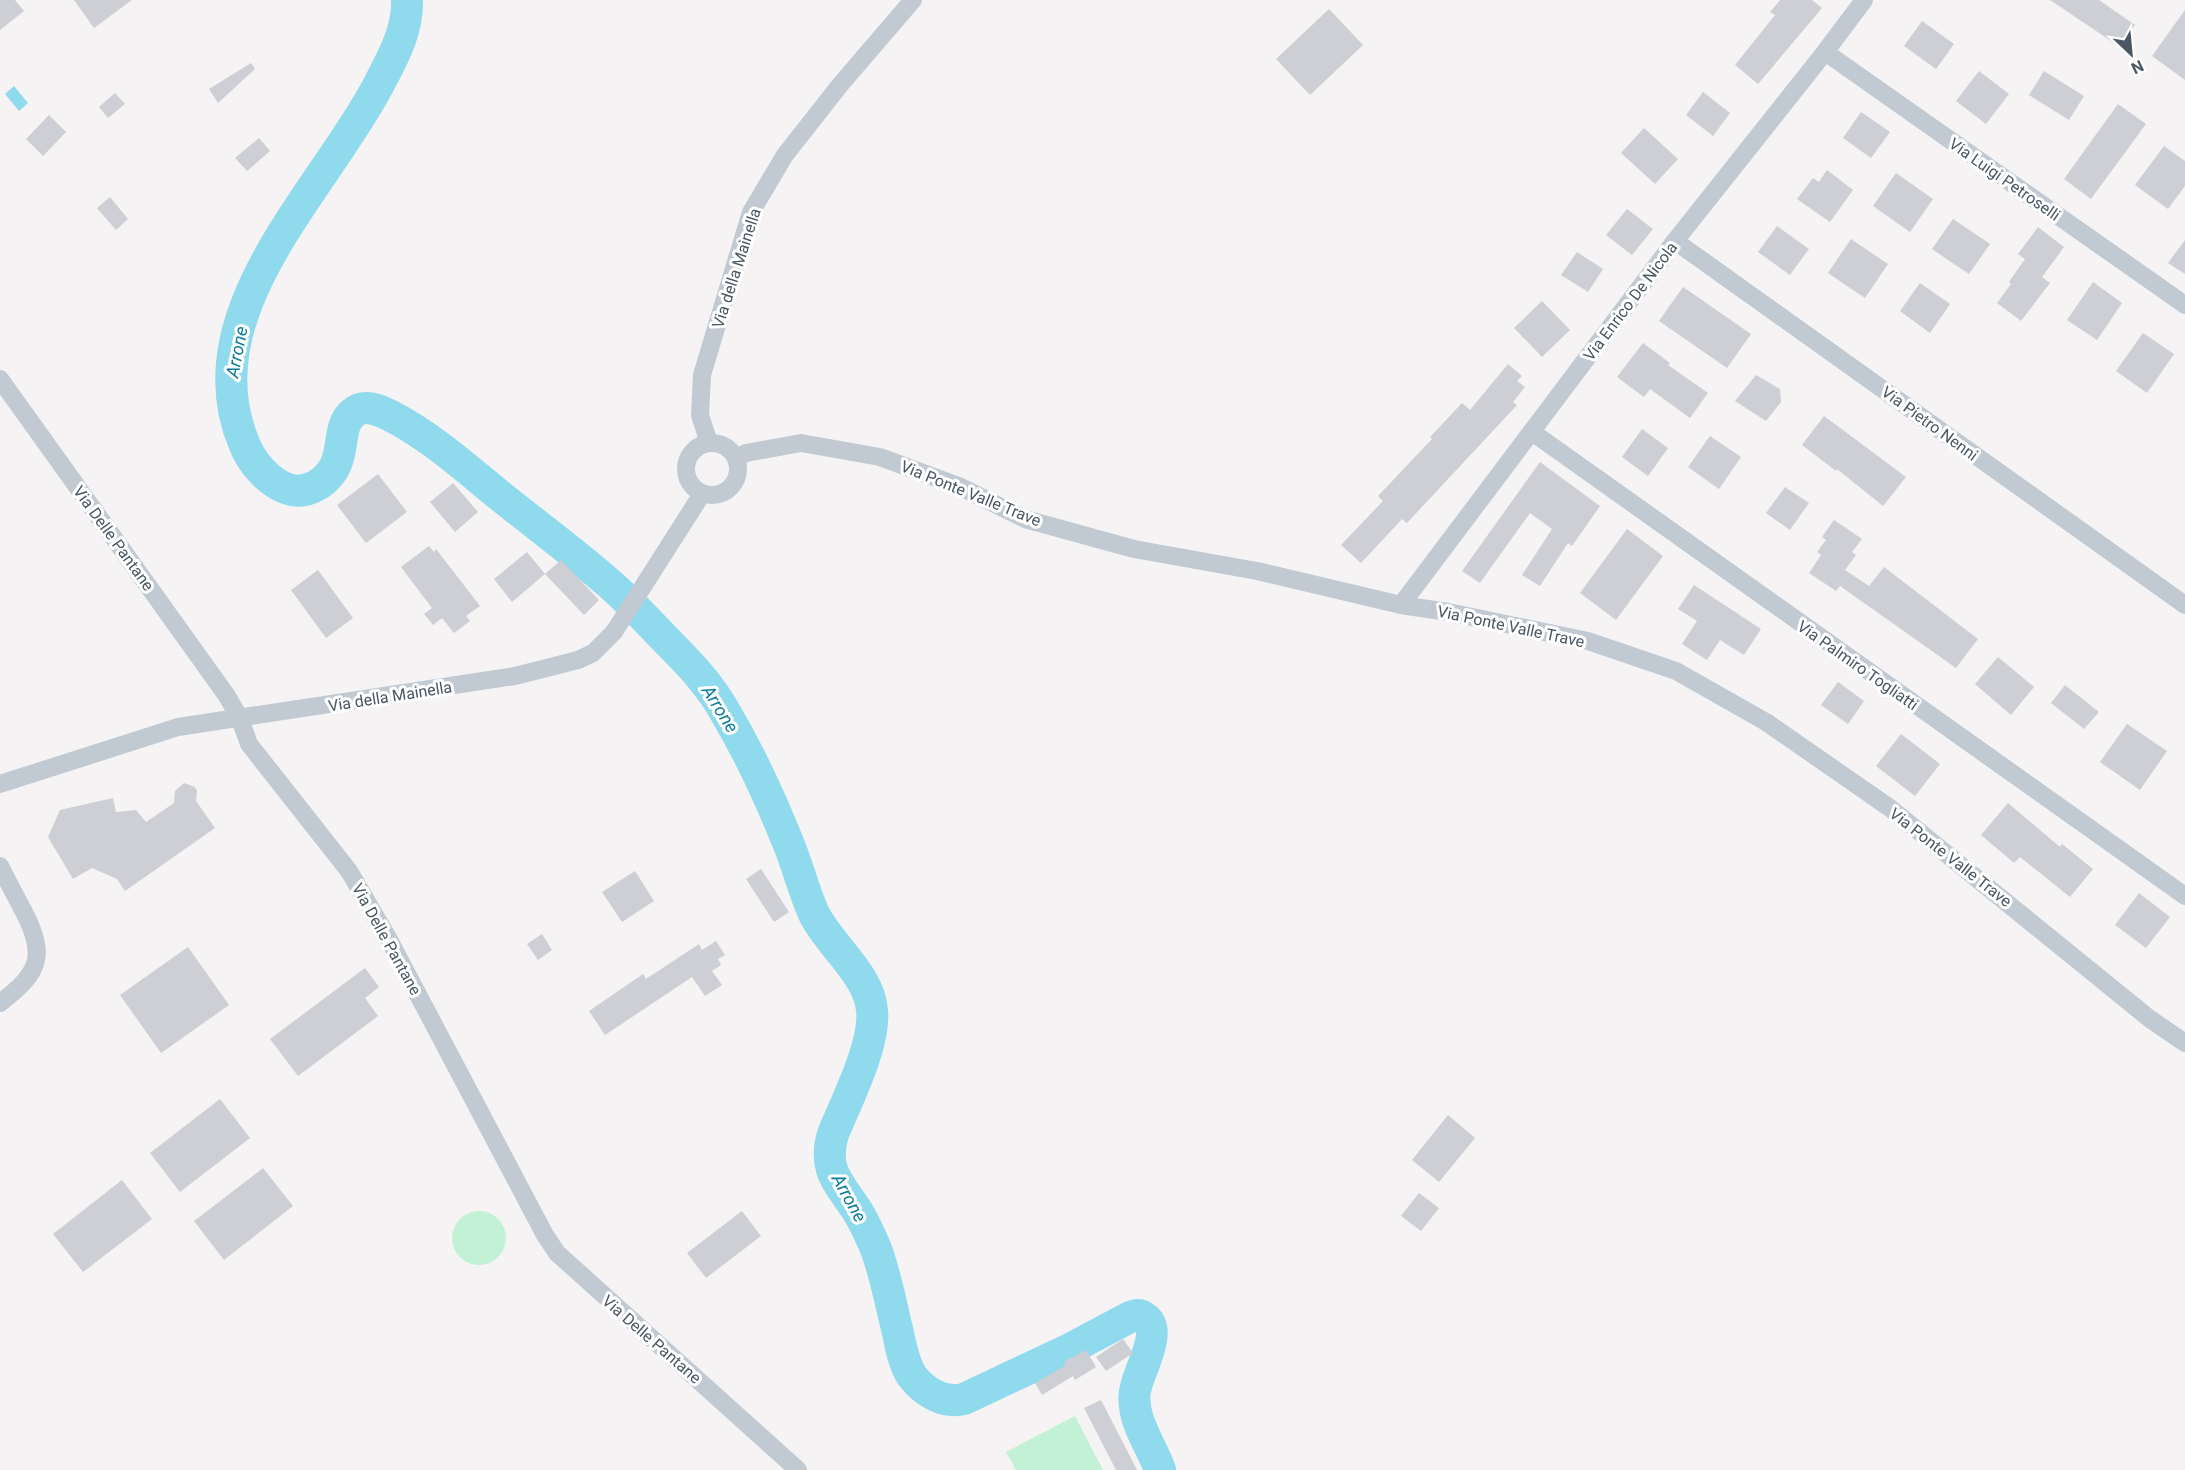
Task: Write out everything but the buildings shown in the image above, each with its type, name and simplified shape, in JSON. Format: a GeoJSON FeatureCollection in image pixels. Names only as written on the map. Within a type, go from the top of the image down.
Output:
{"type":"FeatureCollection","features":[{"type":"Feature","properties":{"kind":"street","name":"Via della Mainella"},"geometry":{"type":"LineString","coordinates":[[709,442],[700,415],[702,375],[739,248],[752,212],[785,155],[840,84],[914,0]]}},
{"type":"Feature","properties":{"kind":"street","name":"Via Enrico De Nicola"},"geometry":{"type":"LineString","coordinates":[[1401,605],[1675,241],[1864,0]]}},
{"type":"Feature","properties":{"kind":"street","name":"Via Luigi Petroselli"},"geometry":{"type":"LineString","coordinates":[[1825,52],[2185,305]]}},
{"type":"Feature","properties":{"kind":"street","name":"Via Pietro Nenni"},"geometry":{"type":"LineString","coordinates":[[1675,241],[2185,605]]}},
{"type":"Feature","properties":{"kind":"street","name":"Via Delle Pantane"},"geometry":{"type":"LineString","coordinates":[[0,379],[227,696],[240,719],[249,744],[349,871],[387,936],[545,1235],[557,1253],[798,1470]]}},
{"type":"Feature","properties":{"kind":"street","name":"Via Palmiro Togliatti"},"geometry":{"type":"LineString","coordinates":[[1532,432],[2183,889]]}},
{"type":"Feature","properties":{"kind":"street"},"geometry":{"type":"LineString","coordinates":[[709,442],[725,446],[736,458],[738,475],[728,490],[720,494],[702,494],[688,482],[686,464],[694,449],[709,442]]}},
{"type":"Feature","properties":{"kind":"street","name":"Via Ponte Valle Trave"},"geometry":{"type":"LineString","coordinates":[[736,458],[746,453],[801,443],[880,457],[961,487],[1025,519],[1134,549],[1257,572],[1401,605],[1448,612],[1588,641],[1677,671],[1766,722],[1890,808],[2150,1019],[2185,1043]]}},
{"type":"Feature","properties":{"kind":"street","name":"Via della Mainella"},"geometry":{"type":"LineString","coordinates":[[0,784],[178,727],[544,670],[578,660],[593,653],[619,626],[702,494]]}},
{"type":"Feature","properties":{"kind":"street"},"geometry":{"type":"LineString","coordinates":[[0,866],[33,929],[38,944],[38,959],[30,974],[17,990],[0,1003]]}},
{"type":"Feature","properties":{"kind":"green space"},"geometry":{"type":"Polygon","coordinates":[[[479,1211],[489,1213],[498,1219],[504,1228],[506,1238],[504,1248],[498,1257],[489,1263],[479,1265],[469,1263],[460,1257],[454,1248],[452,1238],[454,1228],[460,1219],[469,1213],[479,1211]]]}},
{"type":"Feature","properties":{"kind":"green space"},"geometry":{"type":"Polygon","coordinates":[[[1075,1416],[1103,1470],[1016,1470],[1006,1452],[1075,1416]]]}},
{"type":"Feature","properties":{"kind":"water"},"geometry":{"type":"Polygon","coordinates":[[[14,86],[28,103],[19,111],[5,94],[14,86]]]}},
{"type":"Feature","properties":{"kind":"waterway","name":"Arrone"},"geometry":{"type":"LineString","coordinates":[[407,0],[402,33],[379,84],[355,125],[270,254],[248,300],[234,347],[232,395],[247,450],[261,470],[274,482],[292,490],[304,490],[319,484],[335,466],[344,428],[353,413],[367,408],[391,416],[437,445],[599,574],[697,672],[719,701],[760,777],[789,845],[814,914],[857,972],[869,997],[872,1010],[869,1039],[859,1073],[833,1134],[830,1147],[831,1168],[839,1185],[858,1212],[876,1249],[886,1280],[903,1356],[909,1371],[928,1392],[949,1400],[964,1399],[1068,1350],[1130,1317],[1141,1315],[1150,1324],[1152,1332],[1151,1342],[1135,1389],[1136,1414],[1160,1470]]}}]}
